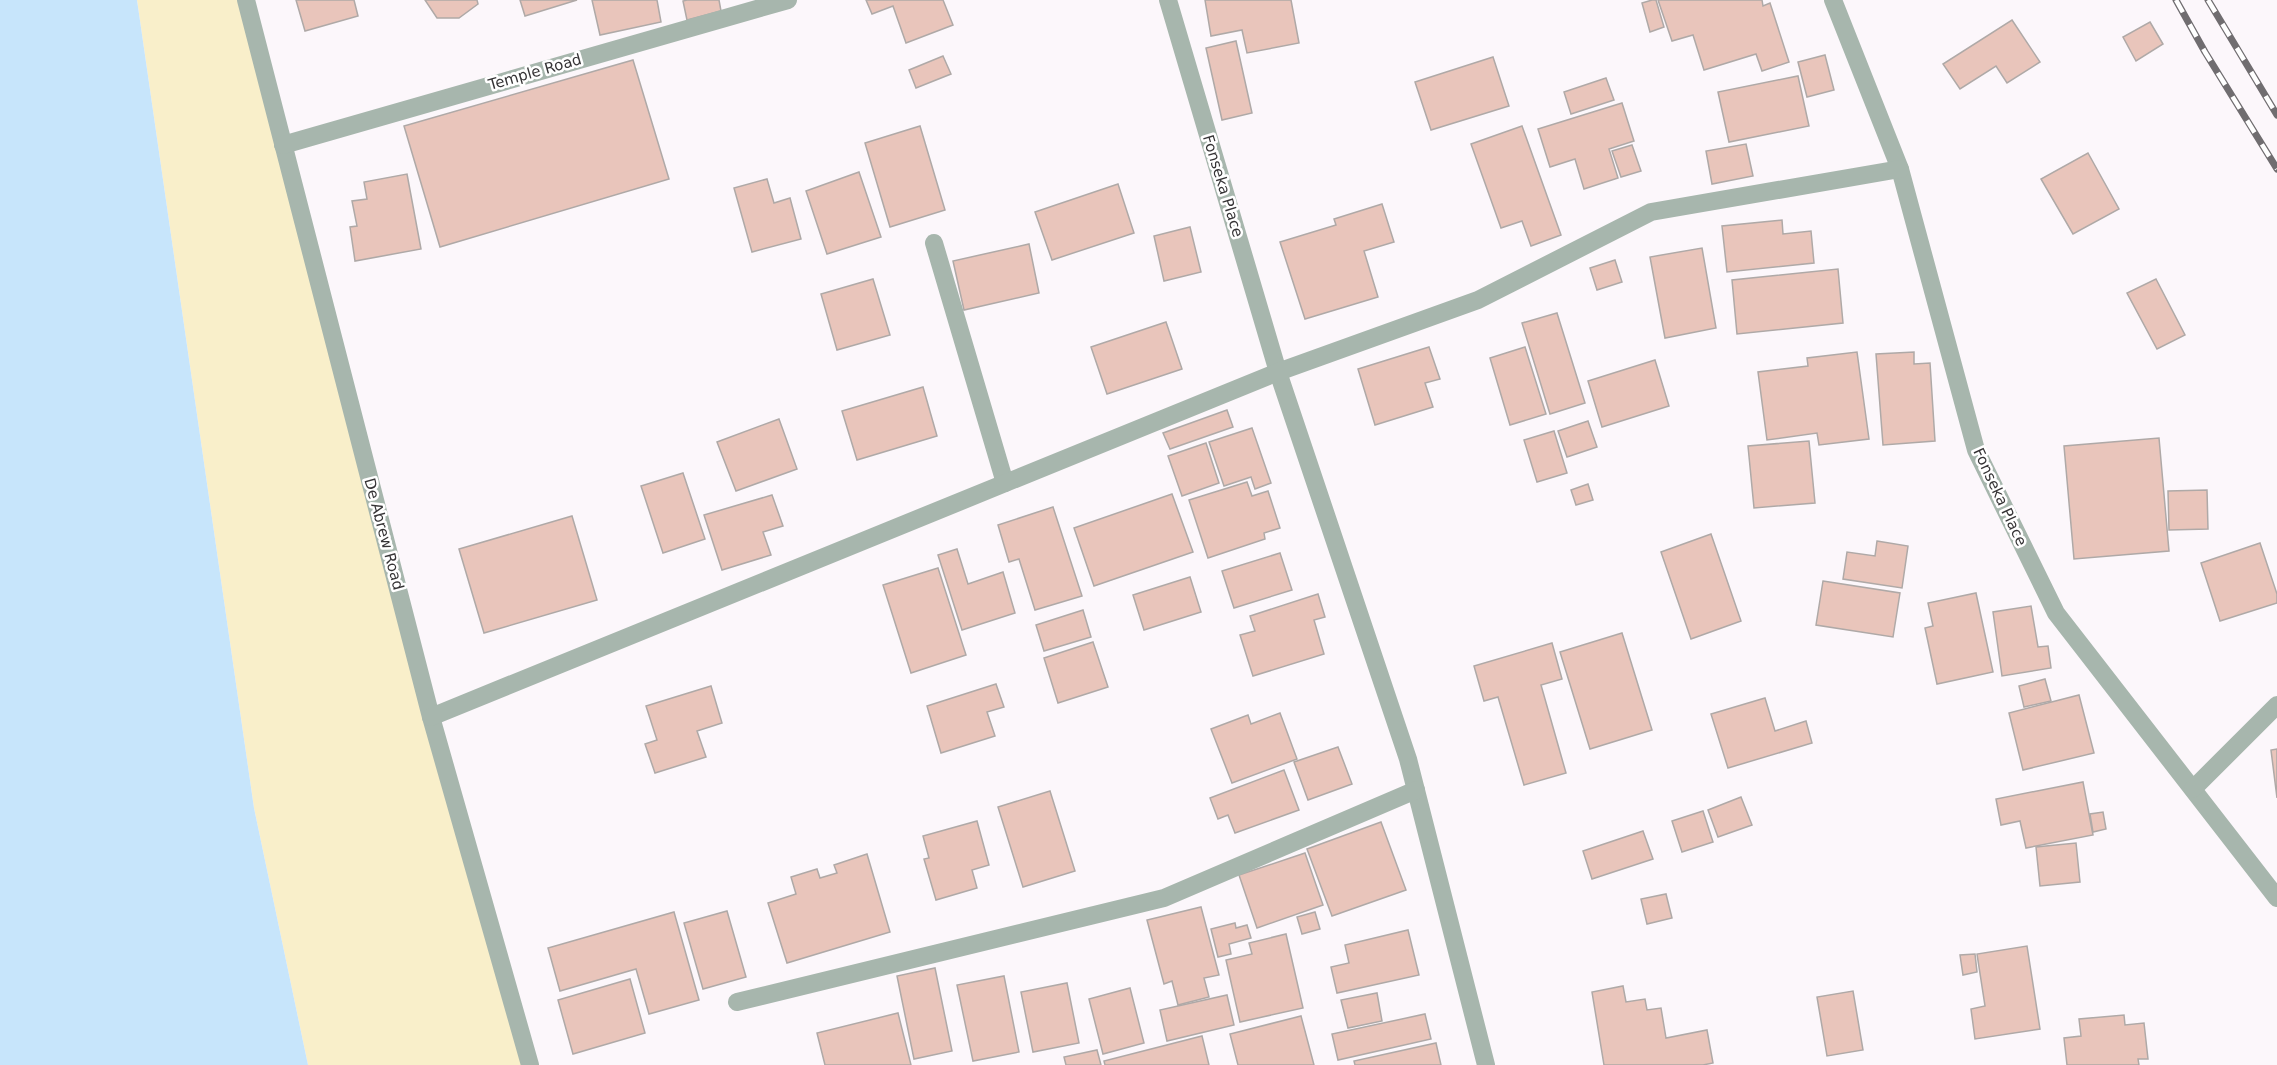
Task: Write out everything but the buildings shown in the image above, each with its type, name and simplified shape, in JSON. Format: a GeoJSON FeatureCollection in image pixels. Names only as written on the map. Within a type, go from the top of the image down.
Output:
{"type":"FeatureCollection","features":[{"type":"Feature","properties":{"kind":"street","name":"De Abrew Road"},"geometry":{"type":"LineString","coordinates":[[246,0],[431,717],[530,1065]]}},
{"type":"Feature","properties":{"kind":"street","name":"Temple Road"},"geometry":{"type":"LineString","coordinates":[[283,145],[788,0]]}},
{"type":"Feature","properties":{"kind":"street","name":"Fonseka Place"},"geometry":{"type":"LineString","coordinates":[[1168,0],[1278,372],[1408,759],[1486,1065]]}},
{"type":"Feature","properties":{"kind":"street","name":"Fonseka Place"},"geometry":{"type":"LineString","coordinates":[[1833,0],[1900,169],[1976,450],[2056,613],[2277,898]]}},
{"type":"Feature","properties":{"kind":"street"},"geometry":{"type":"LineString","coordinates":[[431,717],[1278,372],[1478,300],[1651,212],[1900,169]]}},
{"type":"Feature","properties":{"kind":"street"},"geometry":{"type":"LineString","coordinates":[[934,243],[1005,483]]}},
{"type":"Feature","properties":{"kind":"street"},"geometry":{"type":"LineString","coordinates":[[2193,789],[2277,705]]}},
{"type":"Feature","properties":{"kind":"street"},"geometry":{"type":"LineString","coordinates":[[737,1002],[1164,898],[1416,790]]}},
{"type":"Feature","properties":{"kind":"sand"},"geometry":{"type":"Polygon","coordinates":[[[137,0],[246,0],[530,1065],[308,1065],[254,808],[137,0]]]}},
{"type":"Feature","properties":{"kind":"water"},"geometry":{"type":"Polygon","coordinates":[[[0,0],[137,0],[254,808],[308,1065],[0,1065],[0,0]]]}},
{"type":"Feature","properties":{"kind":"railway"},"geometry":{"type":"LineString","coordinates":[[2176,0],[2277,169]]}},
{"type":"Feature","properties":{"kind":"railway"},"geometry":{"type":"LineString","coordinates":[[2208,0],[2277,115]]}}]}
